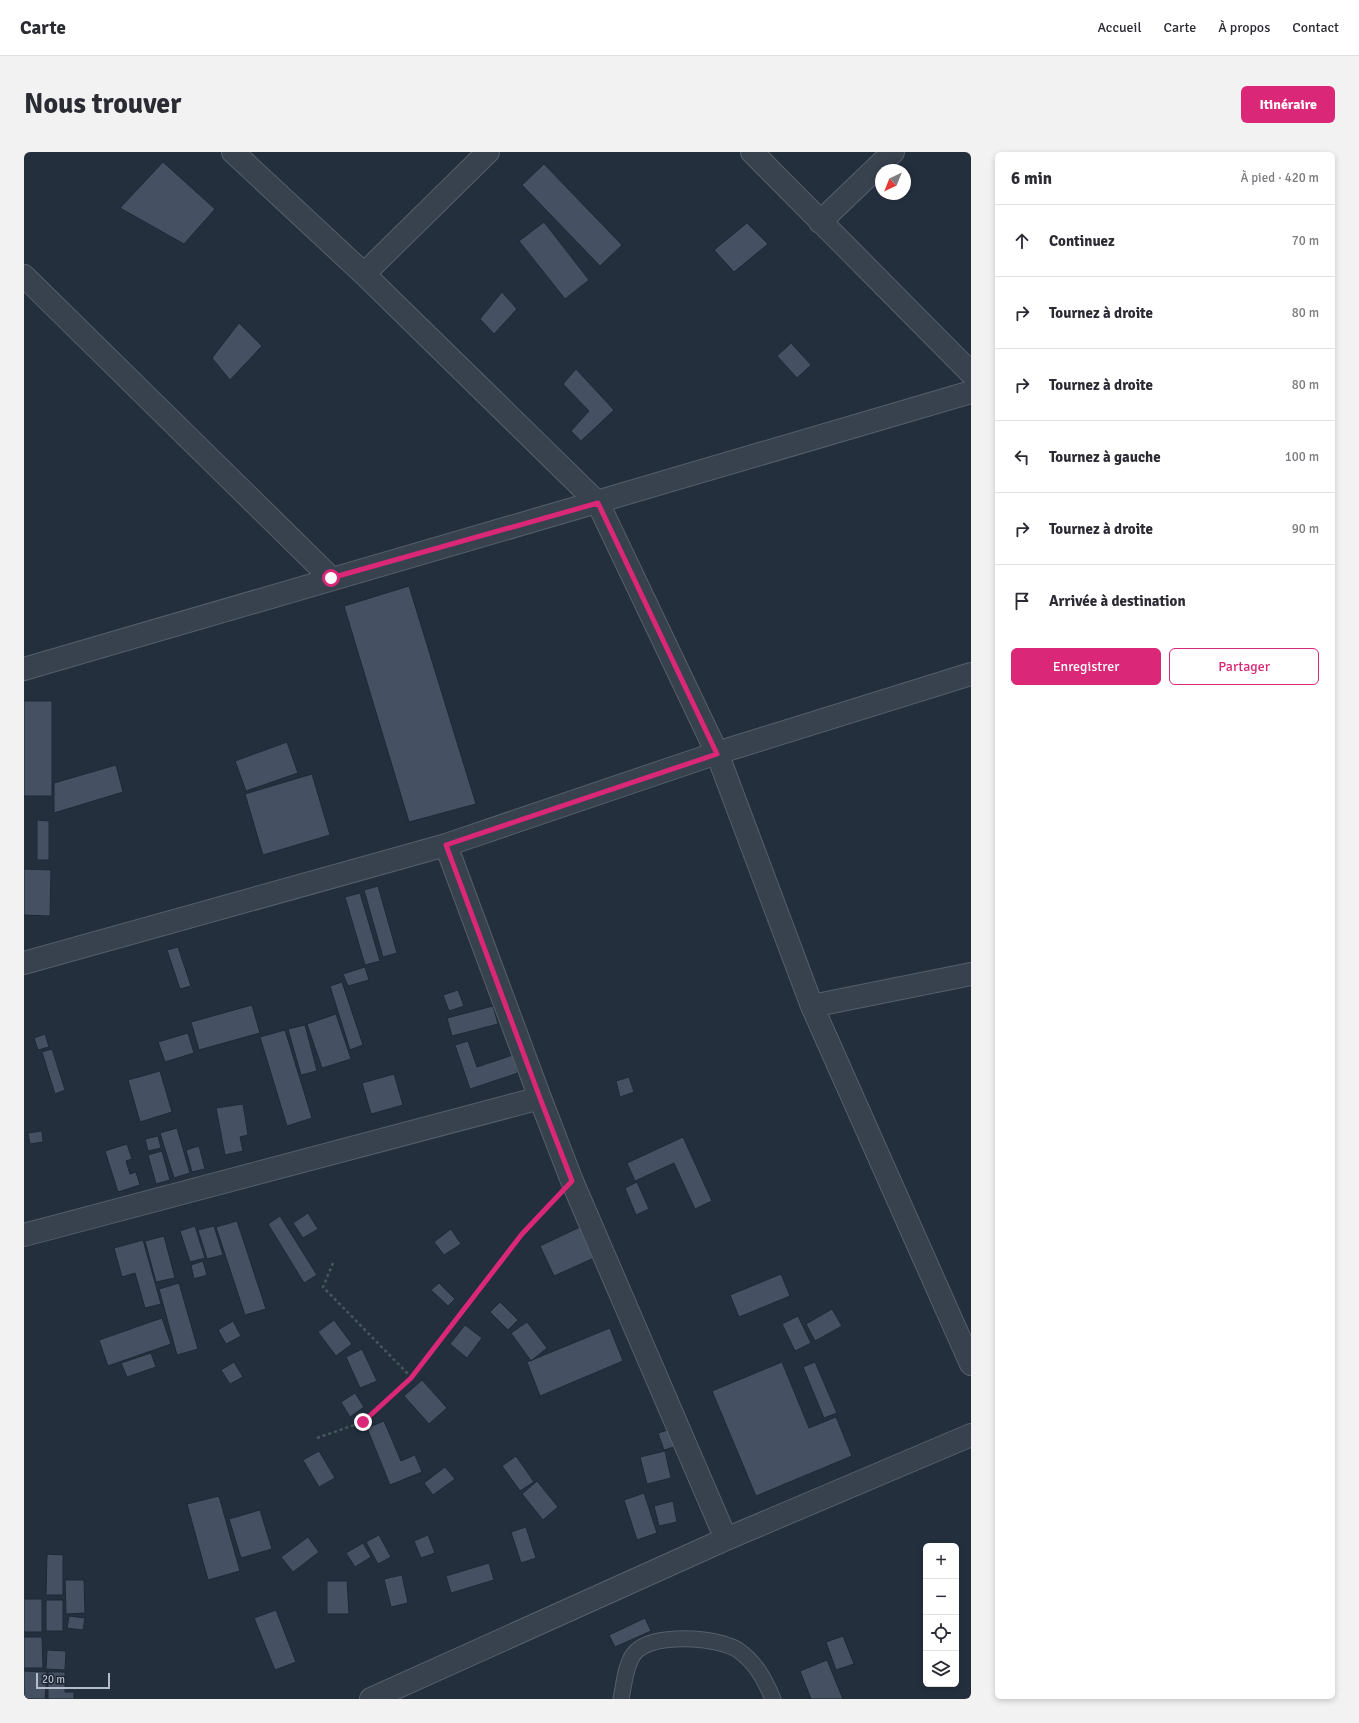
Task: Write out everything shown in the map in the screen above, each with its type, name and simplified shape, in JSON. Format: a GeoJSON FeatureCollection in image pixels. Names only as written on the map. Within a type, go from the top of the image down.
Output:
{"type":"FeatureCollection","features":[{"type":"Feature","properties":{"kind":"street"},"geometry":{"type":"LineString","coordinates":[[233,152],[364,274],[598,503],[717,754],[812,1006],[971,1364]]}},
{"type":"Feature","properties":{"kind":"street"},"geometry":{"type":"LineString","coordinates":[[364,274],[488,152]]}},
{"type":"Feature","properties":{"kind":"street"},"geometry":{"type":"LineString","coordinates":[[752,152],[971,373]]}},
{"type":"Feature","properties":{"kind":"street"},"geometry":{"type":"LineString","coordinates":[[820,222],[892,152]]}},
{"type":"Feature","properties":{"kind":"street"},"geometry":{"type":"LineString","coordinates":[[24,276],[331,578]]}},
{"type":"Feature","properties":{"kind":"street"},"geometry":{"type":"LineString","coordinates":[[24,669],[331,578],[598,503],[971,392]]}},
{"type":"Feature","properties":{"kind":"street"},"geometry":{"type":"LineString","coordinates":[[24,963],[446,845],[717,754],[971,674]]}},
{"type":"Feature","properties":{"kind":"street"},"geometry":{"type":"LineString","coordinates":[[446,845],[572,1181],[726,1539]]}},
{"type":"Feature","properties":{"kind":"street"},"geometry":{"type":"LineString","coordinates":[[812,1006],[971,974]]}},
{"type":"Feature","properties":{"kind":"street"},"geometry":{"type":"LineString","coordinates":[[24,1235],[540,1098]]}},
{"type":"Feature","properties":{"kind":"street"},"geometry":{"type":"LineString","coordinates":[[371,1699],[726,1539],[971,1435]]}},
{"type":"Feature","properties":{"kind":"lane"},"geometry":{"type":"LineString","coordinates":[[621,1699],[628,1666],[634,1654],[644,1645],[685,1638],[712,1641],[736,1648],[756,1665],[773,1699]]}},
{"type":"Feature","properties":{"kind":"path"},"geometry":{"type":"LineString","coordinates":[[317,1438],[363,1422],[411,1378],[522,1234],[572,1181]]}},
{"type":"Feature","properties":{"kind":"path"},"geometry":{"type":"LineString","coordinates":[[333,1263],[323,1288],[411,1378]]}},
{"type":"Feature","properties":{"kind":"building"},"geometry":{"type":"Polygon","coordinates":[[[163,162],[215,209],[184,244],[120,208],[163,162]]]}},
{"type":"Feature","properties":{"kind":"building"},"geometry":{"type":"Polygon","coordinates":[[[544,164],[622,245],[600,266],[522,185],[544,164]]]}},
{"type":"Feature","properties":{"kind":"building"},"geometry":{"type":"Polygon","coordinates":[[[544,222],[589,280],[565,299],[519,241],[544,222]]]}},
{"type":"Feature","properties":{"kind":"building"},"geometry":{"type":"Polygon","coordinates":[[[747,223],[768,244],[734,272],[714,250],[747,223]]]}},
{"type":"Feature","properties":{"kind":"building"},"geometry":{"type":"Polygon","coordinates":[[[502,292],[517,309],[494,334],[480,319],[502,292]]]}},
{"type":"Feature","properties":{"kind":"building"},"geometry":{"type":"Polygon","coordinates":[[[239,323],[262,346],[230,380],[212,358],[239,323]]]}},
{"type":"Feature","properties":{"kind":"building"},"geometry":{"type":"Polygon","coordinates":[[[791,343],[811,365],[797,378],[777,356],[791,343]]]}},
{"type":"Feature","properties":{"kind":"building"},"geometry":{"type":"Polygon","coordinates":[[[576,369],[614,410],[581,441],[571,431],[589,411],[563,384],[576,369]]]}},
{"type":"Feature","properties":{"kind":"building"},"geometry":{"type":"Polygon","coordinates":[[[409,586],[476,804],[409,822],[344,606],[409,586]]]}},
{"type":"Feature","properties":{"kind":"building"},"geometry":{"type":"Polygon","coordinates":[[[24,701],[52,701],[52,796],[24,796],[24,701]]]}},
{"type":"Feature","properties":{"kind":"building"},"geometry":{"type":"Polygon","coordinates":[[[287,742],[298,773],[246,791],[235,761],[287,742]]]}},
{"type":"Feature","properties":{"kind":"building"},"geometry":{"type":"Polygon","coordinates":[[[116,765],[123,792],[54,813],[54,783],[116,765]]]}},
{"type":"Feature","properties":{"kind":"building"},"geometry":{"type":"Polygon","coordinates":[[[312,774],[330,835],[263,855],[245,794],[312,774]]]}},
{"type":"Feature","properties":{"kind":"building"},"geometry":{"type":"Polygon","coordinates":[[[37,820],[49,821],[49,860],[37,860],[37,820]]]}},
{"type":"Feature","properties":{"kind":"building"},"geometry":{"type":"Polygon","coordinates":[[[24,869],[51,870],[50,916],[24,915],[24,869]]]}},
{"type":"Feature","properties":{"kind":"building"},"geometry":{"type":"Polygon","coordinates":[[[378,886],[397,953],[383,957],[364,890],[378,886]]]}},
{"type":"Feature","properties":{"kind":"building"},"geometry":{"type":"Polygon","coordinates":[[[360,893],[380,961],[365,965],[345,897],[360,893]]]}},
{"type":"Feature","properties":{"kind":"building"},"geometry":{"type":"Polygon","coordinates":[[[178,947],[191,986],[180,989],[167,950],[178,947]]]}},
{"type":"Feature","properties":{"kind":"building"},"geometry":{"type":"Polygon","coordinates":[[[365,967],[369,980],[348,986],[343,974],[365,967]]]}},
{"type":"Feature","properties":{"kind":"building"},"geometry":{"type":"Polygon","coordinates":[[[342,982],[363,1045],[350,1050],[330,986],[342,982]]]}},
{"type":"Feature","properties":{"kind":"building"},"geometry":{"type":"Polygon","coordinates":[[[458,990],[464,1006],[449,1011],[443,995],[458,990]]]}},
{"type":"Feature","properties":{"kind":"building"},"geometry":{"type":"Polygon","coordinates":[[[252,1005],[260,1033],[199,1050],[191,1022],[252,1005]]]}},
{"type":"Feature","properties":{"kind":"building"},"geometry":{"type":"Polygon","coordinates":[[[493,1006],[498,1024],[452,1036],[447,1018],[493,1006]]]}},
{"type":"Feature","properties":{"kind":"building"},"geometry":{"type":"Polygon","coordinates":[[[336,1014],[351,1059],[322,1068],[307,1024],[336,1014]]]}},
{"type":"Feature","properties":{"kind":"building"},"geometry":{"type":"Polygon","coordinates":[[[305,1025],[317,1071],[301,1075],[288,1029],[305,1025]]]}},
{"type":"Feature","properties":{"kind":"building"},"geometry":{"type":"Polygon","coordinates":[[[285,1030],[312,1118],[287,1126],[260,1037],[285,1030]]]}},
{"type":"Feature","properties":{"kind":"building"},"geometry":{"type":"Polygon","coordinates":[[[188,1033],[194,1053],[165,1062],[158,1042],[188,1033]]]}},
{"type":"Feature","properties":{"kind":"building"},"geometry":{"type":"Polygon","coordinates":[[[45,1034],[49,1047],[38,1050],[34,1038],[45,1034]]]}},
{"type":"Feature","properties":{"kind":"building"},"geometry":{"type":"Polygon","coordinates":[[[468,1041],[477,1067],[513,1055],[518,1073],[470,1089],[455,1045],[468,1041]]]}},
{"type":"Feature","properties":{"kind":"building"},"geometry":{"type":"Polygon","coordinates":[[[52,1049],[65,1090],[55,1094],[42,1052],[52,1049]]]}},
{"type":"Feature","properties":{"kind":"building"},"geometry":{"type":"Polygon","coordinates":[[[160,1071],[172,1112],[140,1122],[128,1080],[160,1071]]]}},
{"type":"Feature","properties":{"kind":"building"},"geometry":{"type":"Polygon","coordinates":[[[394,1074],[403,1105],[371,1114],[362,1083],[394,1074]]]}},
{"type":"Feature","properties":{"kind":"building"},"geometry":{"type":"Polygon","coordinates":[[[629,1077],[634,1092],[620,1097],[616,1081],[629,1077]]]}},
{"type":"Feature","properties":{"kind":"building"},"geometry":{"type":"Polygon","coordinates":[[[243,1104],[248,1135],[240,1137],[243,1151],[225,1155],[216,1108],[243,1104]]]}},
{"type":"Feature","properties":{"kind":"building"},"geometry":{"type":"Polygon","coordinates":[[[177,1128],[190,1173],[174,1178],[160,1133],[177,1128]]]}},
{"type":"Feature","properties":{"kind":"building"},"geometry":{"type":"Polygon","coordinates":[[[42,1131],[43,1142],[30,1144],[28,1133],[42,1131]]]}},
{"type":"Feature","properties":{"kind":"building"},"geometry":{"type":"Polygon","coordinates":[[[158,1136],[161,1148],[148,1151],[145,1139],[158,1136]]]}},
{"type":"Feature","properties":{"kind":"building"},"geometry":{"type":"Polygon","coordinates":[[[683,1137],[712,1201],[695,1209],[674,1163],[635,1181],[627,1163],[683,1137]]]}},
{"type":"Feature","properties":{"kind":"building"},"geometry":{"type":"Polygon","coordinates":[[[127,1144],[132,1159],[126,1161],[130,1174],[136,1172],[140,1185],[118,1192],[105,1151],[127,1144]]]}},
{"type":"Feature","properties":{"kind":"building"},"geometry":{"type":"Polygon","coordinates":[[[199,1146],[205,1169],[192,1172],[186,1150],[199,1146]]]}},
{"type":"Feature","properties":{"kind":"building"},"geometry":{"type":"Polygon","coordinates":[[[162,1151],[170,1180],[156,1184],[148,1155],[162,1151]]]}},
{"type":"Feature","properties":{"kind":"building"},"geometry":{"type":"Polygon","coordinates":[[[637,1182],[649,1209],[636,1215],[625,1188],[637,1182]]]}},
{"type":"Feature","properties":{"kind":"building"},"geometry":{"type":"Polygon","coordinates":[[[308,1213],[318,1229],[303,1238],[293,1223],[308,1213]]]}},
{"type":"Feature","properties":{"kind":"building"},"geometry":{"type":"Polygon","coordinates":[[[280,1216],[317,1275],[304,1283],[268,1224],[280,1216]]]}},
{"type":"Feature","properties":{"kind":"building"},"geometry":{"type":"Polygon","coordinates":[[[237,1221],[266,1309],[245,1315],[216,1227],[237,1221]]]}},
{"type":"Feature","properties":{"kind":"building"},"geometry":{"type":"Polygon","coordinates":[[[195,1226],[205,1258],[190,1262],[180,1231],[195,1226]]]}},
{"type":"Feature","properties":{"kind":"building"},"geometry":{"type":"Polygon","coordinates":[[[214,1226],[223,1255],[207,1259],[198,1230],[214,1226]]]}},
{"type":"Feature","properties":{"kind":"building"},"geometry":{"type":"Polygon","coordinates":[[[580,1227],[594,1258],[554,1276],[540,1246],[580,1227]]]}},
{"type":"Feature","properties":{"kind":"building"},"geometry":{"type":"Polygon","coordinates":[[[451,1229],[461,1244],[444,1255],[434,1242],[451,1229]]]}},
{"type":"Feature","properties":{"kind":"building"},"geometry":{"type":"Polygon","coordinates":[[[164,1236],[175,1278],[156,1282],[145,1241],[164,1236]]]}},
{"type":"Feature","properties":{"kind":"building"},"geometry":{"type":"Polygon","coordinates":[[[143,1240],[161,1304],[145,1308],[135,1273],[122,1277],[114,1248],[143,1240]]]}},
{"type":"Feature","properties":{"kind":"building"},"geometry":{"type":"Polygon","coordinates":[[[203,1261],[207,1275],[194,1279],[191,1265],[203,1261]]]}},
{"type":"Feature","properties":{"kind":"building"},"geometry":{"type":"Polygon","coordinates":[[[781,1274],[790,1296],[739,1317],[730,1295],[781,1274]]]}},
{"type":"Feature","properties":{"kind":"building"},"geometry":{"type":"Polygon","coordinates":[[[179,1283],[198,1349],[177,1355],[159,1289],[179,1283]]]}},
{"type":"Feature","properties":{"kind":"building"},"geometry":{"type":"Polygon","coordinates":[[[439,1283],[455,1299],[448,1306],[431,1290],[439,1283]]]}},
{"type":"Feature","properties":{"kind":"building"},"geometry":{"type":"Polygon","coordinates":[[[500,1302],[518,1320],[508,1330],[490,1312],[500,1302]]]}},
{"type":"Feature","properties":{"kind":"building"},"geometry":{"type":"Polygon","coordinates":[[[832,1309],[842,1326],[815,1341],[806,1324],[832,1309]]]}},
{"type":"Feature","properties":{"kind":"building"},"geometry":{"type":"Polygon","coordinates":[[[798,1316],[811,1343],[795,1351],[782,1324],[798,1316]]]}},
{"type":"Feature","properties":{"kind":"building"},"geometry":{"type":"Polygon","coordinates":[[[162,1318],[171,1344],[108,1366],[99,1340],[162,1318]]]}},
{"type":"Feature","properties":{"kind":"building"},"geometry":{"type":"Polygon","coordinates":[[[334,1320],[352,1344],[336,1356],[318,1332],[334,1320]]]}},
{"type":"Feature","properties":{"kind":"building"},"geometry":{"type":"Polygon","coordinates":[[[233,1321],[241,1336],[226,1344],[218,1330],[233,1321]]]}},
{"type":"Feature","properties":{"kind":"building"},"geometry":{"type":"Polygon","coordinates":[[[527,1322],[547,1348],[531,1361],[511,1333],[527,1322]]]}},
{"type":"Feature","properties":{"kind":"building"},"geometry":{"type":"Polygon","coordinates":[[[465,1325],[482,1338],[467,1358],[450,1344],[465,1325]]]}},
{"type":"Feature","properties":{"kind":"building"},"geometry":{"type":"Polygon","coordinates":[[[610,1328],[623,1361],[540,1396],[527,1362],[610,1328]]]}},
{"type":"Feature","properties":{"kind":"building"},"geometry":{"type":"Polygon","coordinates":[[[362,1349],[377,1381],[360,1388],[346,1357],[362,1349]]]}},
{"type":"Feature","properties":{"kind":"building"},"geometry":{"type":"Polygon","coordinates":[[[151,1353],[156,1367],[127,1377],[121,1363],[151,1353]]]}},
{"type":"Feature","properties":{"kind":"building"},"geometry":{"type":"Polygon","coordinates":[[[234,1362],[243,1377],[230,1384],[221,1370],[234,1362]]]}},
{"type":"Feature","properties":{"kind":"building"},"geometry":{"type":"Polygon","coordinates":[[[782,1362],[809,1428],[836,1417],[852,1456],[756,1496],[712,1391],[782,1362]]]}},
{"type":"Feature","properties":{"kind":"building"},"geometry":{"type":"Polygon","coordinates":[[[815,1362],[837,1413],[824,1418],[803,1367],[815,1362]]]}},
{"type":"Feature","properties":{"kind":"building"},"geometry":{"type":"Polygon","coordinates":[[[422,1380],[447,1408],[429,1424],[404,1396],[422,1380]]]}},
{"type":"Feature","properties":{"kind":"building"},"geometry":{"type":"Polygon","coordinates":[[[355,1393],[364,1407],[350,1417],[341,1402],[355,1393]]]}},
{"type":"Feature","properties":{"kind":"building"},"geometry":{"type":"Polygon","coordinates":[[[384,1421],[401,1461],[415,1455],[422,1472],[390,1485],[367,1428],[384,1421]]]}},
{"type":"Feature","properties":{"kind":"building"},"geometry":{"type":"Polygon","coordinates":[[[671,1429],[677,1446],[664,1450],[658,1433],[671,1429]]]}},
{"type":"Feature","properties":{"kind":"building"},"geometry":{"type":"Polygon","coordinates":[[[319,1451],[335,1478],[319,1487],[303,1460],[319,1451]]]}},
{"type":"Feature","properties":{"kind":"building"},"geometry":{"type":"Polygon","coordinates":[[[665,1451],[671,1478],[647,1484],[640,1457],[665,1451]]]}},
{"type":"Feature","properties":{"kind":"building"},"geometry":{"type":"Polygon","coordinates":[[[516,1456],[534,1482],[520,1491],[502,1466],[516,1456]]]}},
{"type":"Feature","properties":{"kind":"building"},"geometry":{"type":"Polygon","coordinates":[[[445,1467],[455,1479],[433,1495],[424,1483],[445,1467]]]}},
{"type":"Feature","properties":{"kind":"building"},"geometry":{"type":"Polygon","coordinates":[[[537,1481],[558,1507],[543,1520],[522,1494],[537,1481]]]}},
{"type":"Feature","properties":{"kind":"building"},"geometry":{"type":"Polygon","coordinates":[[[644,1493],[657,1533],[637,1540],[624,1500],[644,1493]]]}},
{"type":"Feature","properties":{"kind":"building"},"geometry":{"type":"Polygon","coordinates":[[[219,1496],[240,1571],[208,1580],[187,1504],[219,1496]]]}},
{"type":"Feature","properties":{"kind":"building"},"geometry":{"type":"Polygon","coordinates":[[[673,1501],[677,1522],[659,1526],[654,1506],[673,1501]]]}},
{"type":"Feature","properties":{"kind":"building"},"geometry":{"type":"Polygon","coordinates":[[[260,1510],[272,1549],[241,1558],[229,1519],[260,1510]]]}},
{"type":"Feature","properties":{"kind":"building"},"geometry":{"type":"Polygon","coordinates":[[[526,1527],[536,1558],[521,1563],[511,1532],[526,1527]]]}},
{"type":"Feature","properties":{"kind":"building"},"geometry":{"type":"Polygon","coordinates":[[[379,1535],[391,1557],[378,1564],[366,1542],[379,1535]]]}},
{"type":"Feature","properties":{"kind":"building"},"geometry":{"type":"Polygon","coordinates":[[[428,1535],[435,1553],[421,1558],[414,1541],[428,1535]]]}},
{"type":"Feature","properties":{"kind":"building"},"geometry":{"type":"Polygon","coordinates":[[[308,1537],[319,1552],[293,1572],[281,1557],[308,1537]]]}},
{"type":"Feature","properties":{"kind":"building"},"geometry":{"type":"Polygon","coordinates":[[[363,1543],[371,1557],[355,1567],[346,1553],[363,1543]]]}},
{"type":"Feature","properties":{"kind":"building"},"geometry":{"type":"Polygon","coordinates":[[[47,1554],[63,1555],[63,1595],[46,1595],[47,1554]]]}},
{"type":"Feature","properties":{"kind":"building"},"geometry":{"type":"Polygon","coordinates":[[[489,1563],[494,1580],[451,1593],[446,1576],[489,1563]]]}},
{"type":"Feature","properties":{"kind":"building"},"geometry":{"type":"Polygon","coordinates":[[[402,1575],[408,1603],[391,1607],[384,1579],[402,1575]]]}},
{"type":"Feature","properties":{"kind":"building"},"geometry":{"type":"Polygon","coordinates":[[[65,1580],[84,1580],[85,1613],[66,1614],[65,1580]]]}},
{"type":"Feature","properties":{"kind":"building"},"geometry":{"type":"Polygon","coordinates":[[[327,1581],[347,1581],[349,1614],[327,1614],[327,1581]]]}},
{"type":"Feature","properties":{"kind":"building"},"geometry":{"type":"Polygon","coordinates":[[[24,1599],[42,1599],[42,1632],[24,1632],[24,1599]]]}},
{"type":"Feature","properties":{"kind":"building"},"geometry":{"type":"Polygon","coordinates":[[[46,1600],[63,1600],[63,1631],[46,1631],[46,1600]]]}},
{"type":"Feature","properties":{"kind":"building"},"geometry":{"type":"Polygon","coordinates":[[[276,1610],[296,1662],[275,1670],[254,1618],[276,1610]]]}},
{"type":"Feature","properties":{"kind":"building"},"geometry":{"type":"Polygon","coordinates":[[[69,1616],[85,1618],[83,1630],[67,1628],[69,1616]]]}},
{"type":"Feature","properties":{"kind":"building"},"geometry":{"type":"Polygon","coordinates":[[[645,1618],[651,1631],[615,1647],[609,1635],[645,1618]]]}},
{"type":"Feature","properties":{"kind":"building"},"geometry":{"type":"Polygon","coordinates":[[[843,1636],[854,1664],[836,1670],[826,1642],[843,1636]]]}},
{"type":"Feature","properties":{"kind":"building"},"geometry":{"type":"Polygon","coordinates":[[[24,1637],[42,1637],[43,1668],[24,1668],[24,1637]]]}},
{"type":"Feature","properties":{"kind":"building"},"geometry":{"type":"Polygon","coordinates":[[[47,1650],[66,1651],[65,1670],[46,1669],[47,1650]]]}},
{"type":"Feature","properties":{"kind":"building"},"geometry":{"type":"Polygon","coordinates":[[[827,1660],[843,1699],[811,1699],[800,1671],[827,1660]]]}},
{"type":"Feature","properties":{"kind":"building"},"geometry":{"type":"Polygon","coordinates":[[[24,1671],[47,1672],[45,1699],[24,1699],[24,1671]]]}},
{"type":"Feature","properties":{"kind":"building"},"geometry":{"type":"Polygon","coordinates":[[[48,1672],[65,1672],[65,1692],[74,1692],[74,1699],[48,1699],[48,1672]]]}},
{"type":"Feature","properties":{"kind":"route"},"geometry":{"type":"LineString","coordinates":[[331,578],[598,503],[717,754],[446,845],[572,1181],[522,1234],[411,1378],[363,1422]]}}]}
